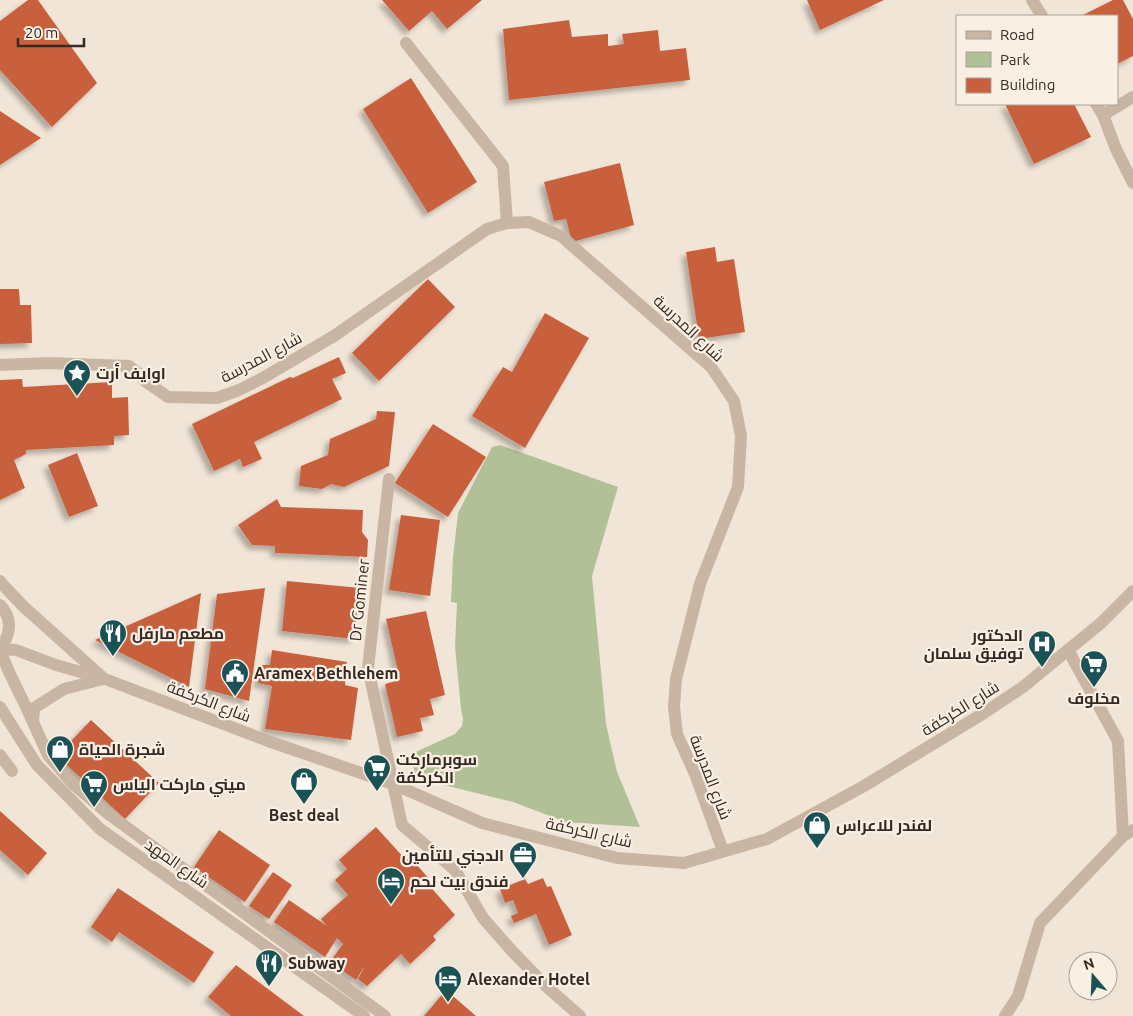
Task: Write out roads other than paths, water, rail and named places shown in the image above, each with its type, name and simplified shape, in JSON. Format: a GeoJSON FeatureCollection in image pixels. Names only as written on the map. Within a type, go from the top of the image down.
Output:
{"type":"FeatureCollection","features":[{"type":"Feature","properties":{"kind":"street"},"geometry":{"type":"LineString","coordinates":[[1032,0],[1041,15]]}},
{"type":"Feature","properties":{"kind":"street"},"geometry":{"type":"LineString","coordinates":[[406,43],[503,166],[507,223]]}},
{"type":"Feature","properties":{"kind":"street"},"geometry":{"type":"LineString","coordinates":[[1118,102],[1133,97]]}},
{"type":"Feature","properties":{"kind":"street"},"geometry":{"type":"LineString","coordinates":[[1099,109],[1133,183]]}},
{"type":"Feature","properties":{"kind":"street","name":"شارع المدرسة"},"geometry":{"type":"LineString","coordinates":[[0,366],[48,363],[129,366],[145,382],[168,397],[217,398],[261,379],[326,340],[487,229],[507,223],[530,222],[562,236],[711,367],[734,401],[741,436],[738,487],[700,584],[676,679],[674,707],[677,734],[695,774],[723,851]]}},
{"type":"Feature","properties":{"kind":"street","name":"Dr Gominer"},"geometry":{"type":"LineString","coordinates":[[389,478],[368,668],[402,825],[455,870],[483,918],[548,988],[580,1016]]}},
{"type":"Feature","properties":{"kind":"street"},"geometry":{"type":"LineString","coordinates":[[0,581],[39,620],[105,679]]}},
{"type":"Feature","properties":{"kind":"street","name":"شارع الكركفة"},"geometry":{"type":"LineString","coordinates":[[0,649],[16,650],[56,665],[105,679],[268,742],[393,784],[482,823],[617,858],[684,863],[767,839],[864,786],[1023,687],[1101,623],[1133,591]]}},
{"type":"Feature","properties":{"kind":"street"},"geometry":{"type":"LineString","coordinates":[[1,605],[39,620]]}},
{"type":"Feature","properties":{"kind":"street"},"geometry":{"type":"LineString","coordinates":[[0,649],[6,641],[10,630],[9,620],[1,605]]}},
{"type":"Feature","properties":{"kind":"street","name":"شارع المهد"},"geometry":{"type":"LineString","coordinates":[[0,649],[48,755],[73,784],[107,813],[385,1016]]}},
{"type":"Feature","properties":{"kind":"street"},"geometry":{"type":"LineString","coordinates":[[1005,1016],[1018,996],[1040,923],[1128,833],[1118,741],[1068,650]]}},
{"type":"Feature","properties":{"kind":"street"},"geometry":{"type":"LineString","coordinates":[[33,722],[34,708],[64,689],[105,679]]}},
{"type":"Feature","properties":{"kind":"street","name":"شارع المهد"},"geometry":{"type":"LineString","coordinates":[[0,707],[36,765],[100,829],[364,1016]]}},
{"type":"Feature","properties":{"kind":"street"},"geometry":{"type":"LineString","coordinates":[[0,755],[12,771]]}},
{"type":"Feature","properties":{"kind":"place","name":"اوايف أرت"},"geometry":{"type":"Point","coordinates":[77,397]}},
{"type":"Feature","properties":{"kind":"place","name":"مطعم مارفل"},"geometry":{"type":"Point","coordinates":[113,657]}},
{"type":"Feature","properties":{"kind":"place","name":"الدكتور توفيق سلمان"},"geometry":{"type":"Point","coordinates":[1042,668]}},
{"type":"Feature","properties":{"kind":"place","name":"مخلوف"},"geometry":{"type":"Point","coordinates":[1094,688]}},
{"type":"Feature","properties":{"kind":"place","name":"Aramex Bethlehem"},"geometry":{"type":"Point","coordinates":[235,697]}},
{"type":"Feature","properties":{"kind":"place","name":"شجرة الحياة"},"geometry":{"type":"Point","coordinates":[60,773]}},
{"type":"Feature","properties":{"kind":"place","name":"سوبرماركت الكركفة"},"geometry":{"type":"Point","coordinates":[377,792]}},
{"type":"Feature","properties":{"kind":"place","name":"Best deal"},"geometry":{"type":"Point","coordinates":[304,805]}},
{"type":"Feature","properties":{"kind":"place","name":"ميني ماركت الياس"},"geometry":{"type":"Point","coordinates":[94,808]}},
{"type":"Feature","properties":{"kind":"place","name":"لفندر للاعراس"},"geometry":{"type":"Point","coordinates":[817,849]}},
{"type":"Feature","properties":{"kind":"place","name":"الدجني للتأمين"},"geometry":{"type":"Point","coordinates":[523,879]}},
{"type":"Feature","properties":{"kind":"place","name":"فندق بيت لحم"},"geometry":{"type":"Point","coordinates":[391,905]}},
{"type":"Feature","properties":{"kind":"place","name":"Subway"},"geometry":{"type":"Point","coordinates":[269,987]}},
{"type":"Feature","properties":{"kind":"place","name":"Alexander Hotel"},"geometry":{"type":"Point","coordinates":[448,1003]}}]}
